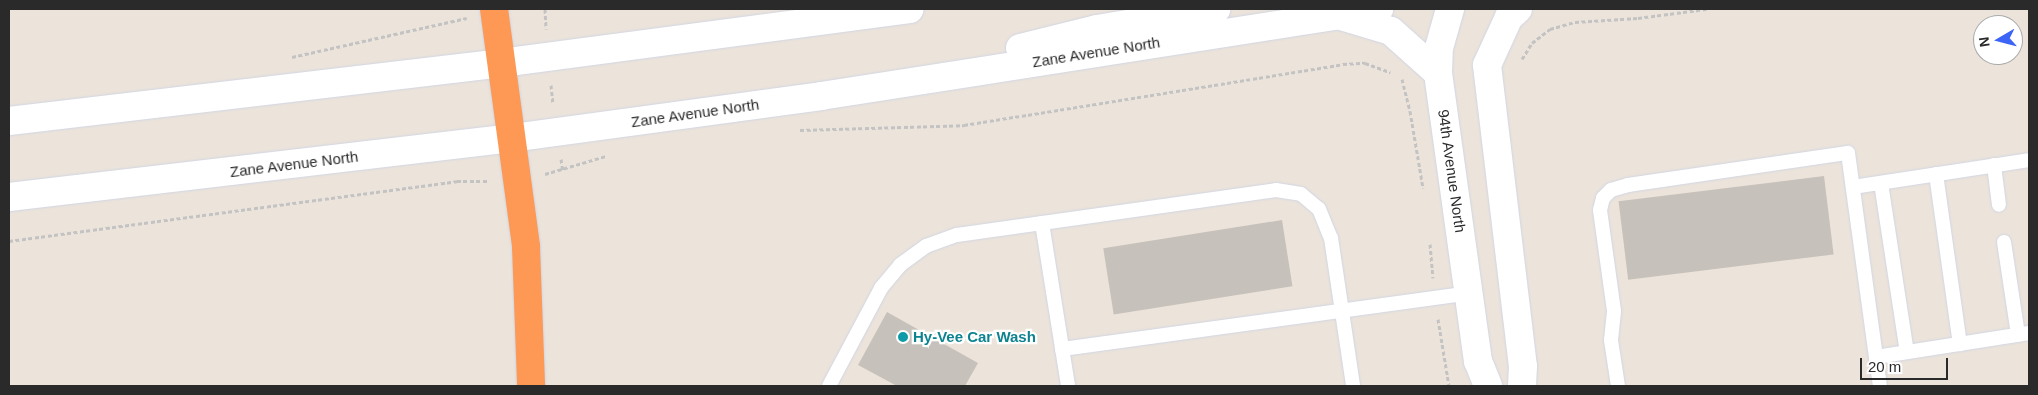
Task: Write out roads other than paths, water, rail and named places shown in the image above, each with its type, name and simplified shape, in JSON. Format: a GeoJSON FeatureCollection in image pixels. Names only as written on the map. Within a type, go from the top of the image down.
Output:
{"type":"FeatureCollection","features":[{"type":"Feature","properties":{"kind":"highway"},"geometry":{"type":"LineString","coordinates":[[495,11],[530,290],[531,386]]}},
{"type":"Feature","properties":{"kind":"main road"},"geometry":{"type":"LineString","coordinates":[[18,119],[501,63],[909,9]]}},
{"type":"Feature","properties":{"kind":"main road"},"geometry":{"type":"LineString","coordinates":[[834,94],[1097,29],[1216,9]]}},
{"type":"Feature","properties":{"kind":"main road","name":"Zane Avenue North"},"geometry":{"type":"LineString","coordinates":[[13,197],[512,138],[834,94],[1379,9]]}},
{"type":"Feature","properties":{"kind":"main road","name":"94th Avenue North"},"geometry":{"type":"LineString","coordinates":[[1450,9],[1439,48],[1438,73],[1478,361],[1488,386]]}},
{"type":"Feature","properties":{"kind":"main road"},"geometry":{"type":"LineString","coordinates":[[1518,9],[1509,17],[1487,65],[1523,366],[1522,386]]}},
{"type":"Feature","properties":{"kind":"main road"},"geometry":{"type":"LineString","coordinates":[[1338,15],[1391,31],[1438,73]]}},
{"type":"Feature","properties":{"kind":"lane"},"geometry":{"type":"LineString","coordinates":[[1618,386],[1611,340],[1614,311],[1600,210],[1603,198],[1611,190],[1628,185],[1848,154],[1880,386]]}},
{"type":"Feature","properties":{"kind":"lane"},"geometry":{"type":"LineString","coordinates":[[1853,187],[2029,160]]}},
{"type":"Feature","properties":{"kind":"lane"},"geometry":{"type":"LineString","coordinates":[[1994,165],[1999,205]]}},
{"type":"Feature","properties":{"kind":"lane"},"geometry":{"type":"LineString","coordinates":[[1936,174],[1960,344]]}},
{"type":"Feature","properties":{"kind":"lane"},"geometry":{"type":"LineString","coordinates":[[1881,183],[1907,352]]}},
{"type":"Feature","properties":{"kind":"lane"},"geometry":{"type":"LineString","coordinates":[[829,386],[881,288],[900,264],[926,246],[957,235],[1276,190],[1301,194],[1319,209],[1331,238],[1340,310],[1353,386]]}},
{"type":"Feature","properties":{"kind":"lane"},"geometry":{"type":"LineString","coordinates":[[1042,223],[1068,386]]}},
{"type":"Feature","properties":{"kind":"lane"},"geometry":{"type":"LineString","coordinates":[[1876,357],[2024,334],[2004,242]]}},
{"type":"Feature","properties":{"kind":"lane"},"geometry":{"type":"LineString","coordinates":[[1062,349],[1469,293]]}},
{"type":"Feature","properties":{"kind":"place","name":"Hy-Vee Car Wash"},"geometry":{"type":"Point","coordinates":[903,337]}}]}
